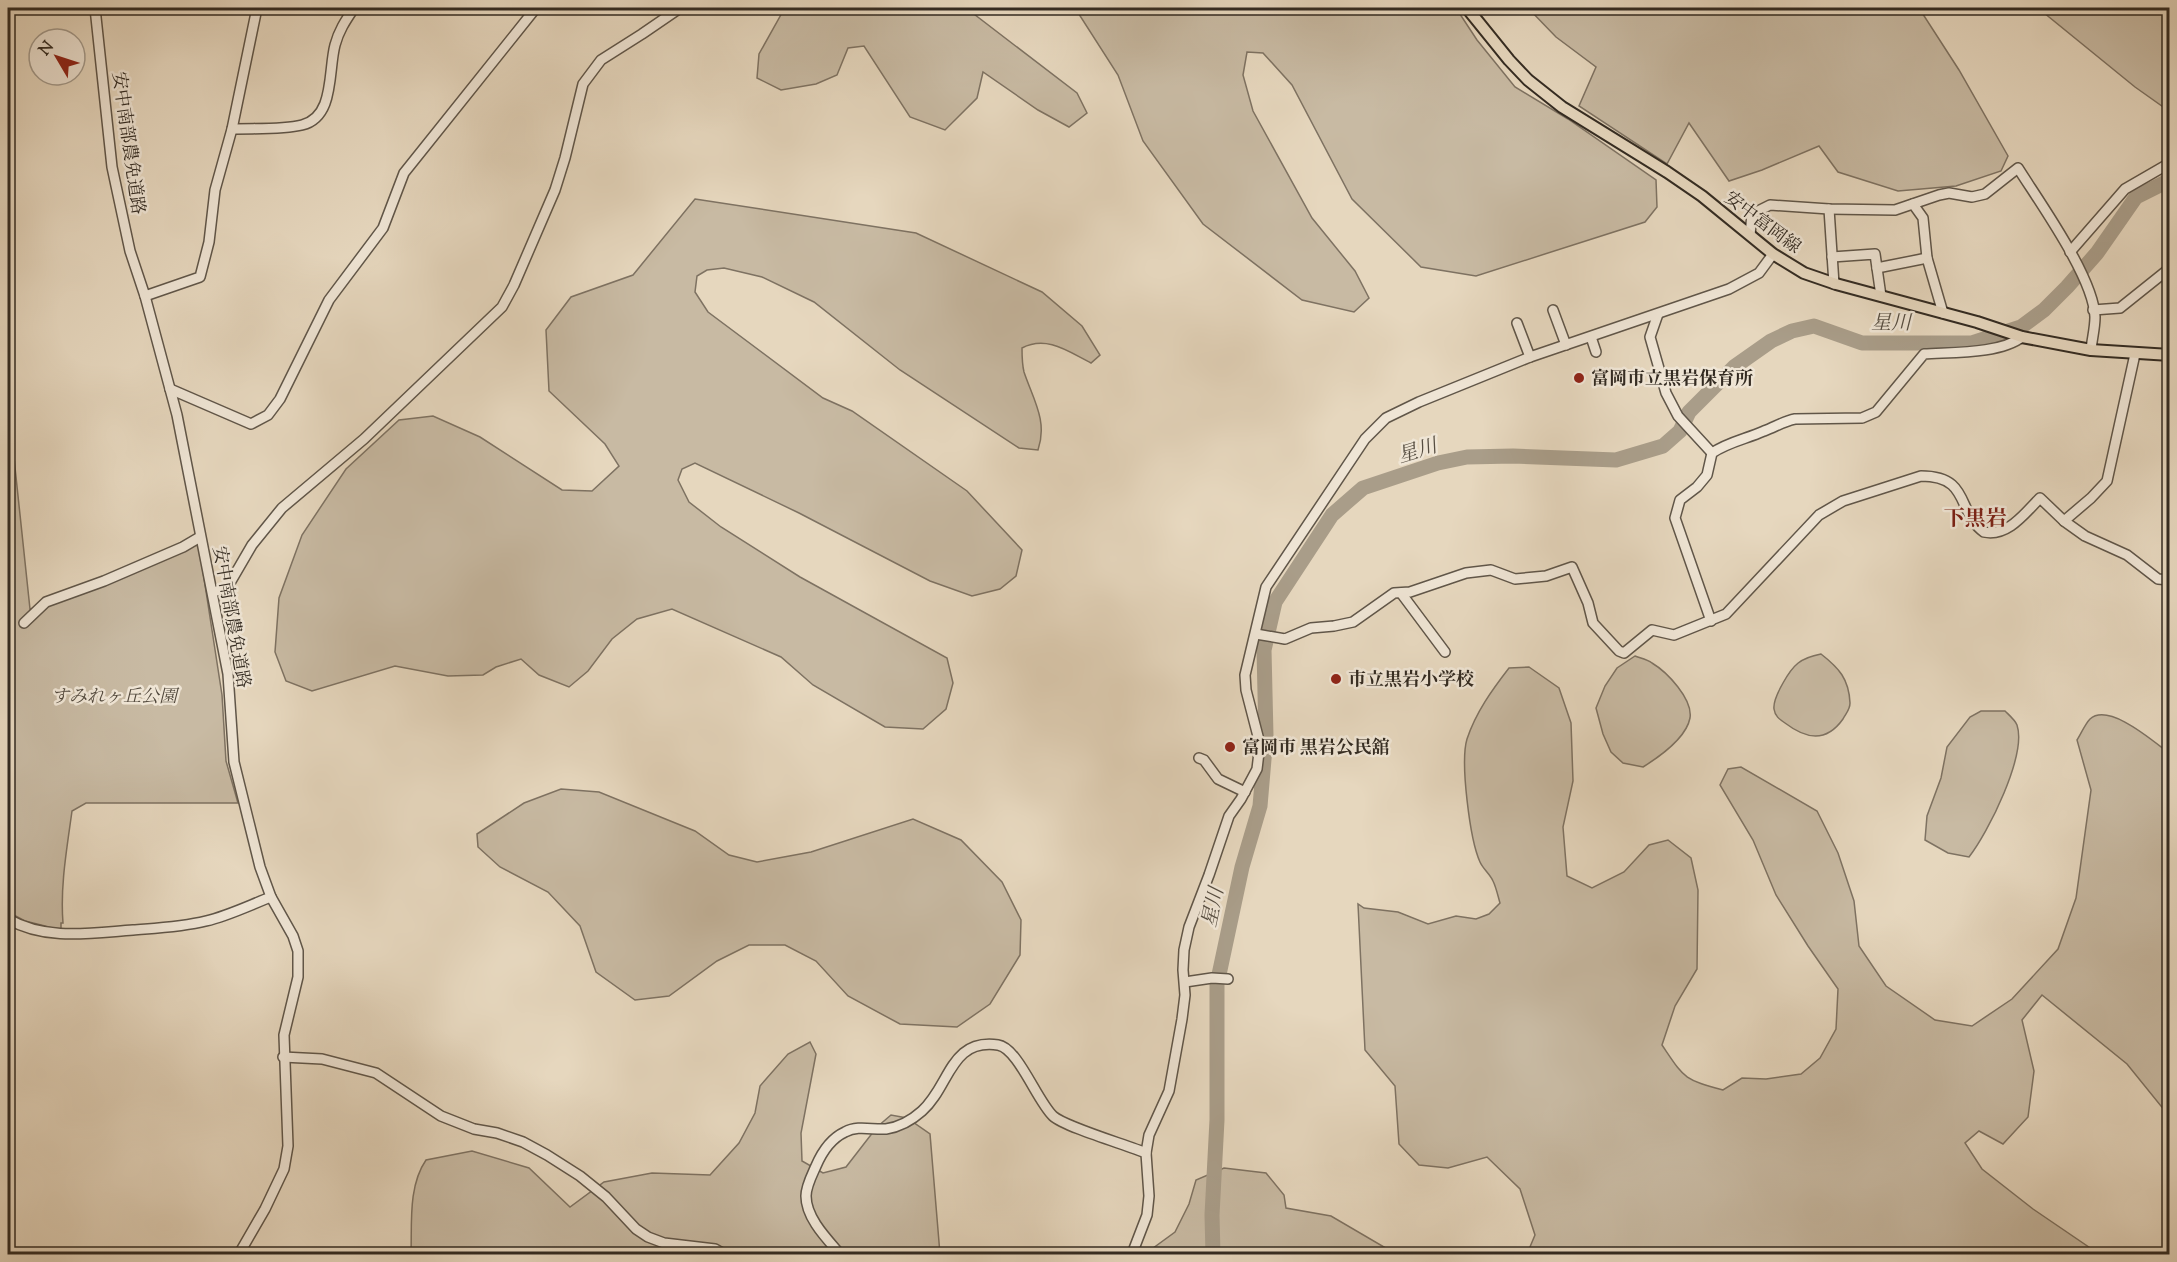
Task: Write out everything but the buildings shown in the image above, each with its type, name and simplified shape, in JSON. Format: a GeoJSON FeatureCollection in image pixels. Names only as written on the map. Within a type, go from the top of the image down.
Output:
{"type":"FeatureCollection","features":[{"type":"Feature","properties":{"kind":"main road","name":"安中富岡線"},"geometry":{"type":"LineString","coordinates":[[1467,8],[1528,80],[1562,107],[1702,196],[1773,254],[1804,273],[1833,284],[1977,322],[2020,336],[2091,350],[2169,355]]}},
{"type":"Feature","properties":{"kind":"street","name":"安中南部農免道路"},"geometry":{"type":"LineString","coordinates":[[95,8],[112,167],[130,251],[145,296],[177,415],[228,674],[234,762],[260,867],[271,897],[293,936],[298,951],[298,977],[284,1035],[288,1146],[284,1170],[239,1254]]}},
{"type":"Feature","properties":{"kind":"street"},"geometry":{"type":"LineString","coordinates":[[145,296],[200,278],[209,242],[215,190],[232,129],[257,8]]}},
{"type":"Feature","properties":{"kind":"street"},"geometry":{"type":"LineString","coordinates":[[232,129],[301,125],[316,119],[323,110],[340,28],[354,8]]}},
{"type":"Feature","properties":{"kind":"street"},"geometry":{"type":"LineString","coordinates":[[170,389],[251,424],[268,415],[280,399],[328,300],[383,228],[404,173],[536,8]]}},
{"type":"Feature","properties":{"kind":"street"},"geometry":{"type":"LineString","coordinates":[[213,592],[227,588],[252,545],[282,508],[364,439],[502,307],[514,285],[555,189],[583,84],[601,60],[680,8]]}},
{"type":"Feature","properties":{"kind":"street"},"geometry":{"type":"LineString","coordinates":[[2072,255],[2125,189],[2169,163]]}},
{"type":"Feature","properties":{"kind":"street"},"geometry":{"type":"LineString","coordinates":[[1750,235],[1752,214],[1770,206],[1895,210],[1949,194],[1972,197],[1985,194],[2018,168],[2072,255],[2085,283],[2095,316],[2091,350]]}},
{"type":"Feature","properties":{"kind":"street"},"geometry":{"type":"LineString","coordinates":[[1913,204],[1923,218],[1927,258],[1943,313]]}},
{"type":"Feature","properties":{"kind":"street"},"geometry":{"type":"LineString","coordinates":[[1829,209],[1833,284]]}},
{"type":"Feature","properties":{"kind":"street"},"geometry":{"type":"LineString","coordinates":[[1132,1254],[1147,1215],[1149,1196],[1146,1153],[1149,1135],[1169,1091],[1182,1019],[1185,982],[1184,950],[1189,927],[1229,816],[1257,768],[1260,744],[1246,690],[1245,675],[1257,634],[1266,587],[1365,439],[1386,418],[1419,402],[1530,357],[1741,284],[1759,273],[1773,254]]}},
{"type":"Feature","properties":{"kind":"street"},"geometry":{"type":"LineString","coordinates":[[1832,257],[1875,254],[1881,296]]}},
{"type":"Feature","properties":{"kind":"street"},"geometry":{"type":"LineString","coordinates":[[1877,268],[1927,258]]}},
{"type":"Feature","properties":{"kind":"street"},"geometry":{"type":"LineString","coordinates":[[2093,310],[2120,308],[2168,269]]}},
{"type":"Feature","properties":{"kind":"street"},"geometry":{"type":"LineString","coordinates":[[2168,269],[2169,315]]}},
{"type":"Feature","properties":{"kind":"street"},"geometry":{"type":"LineString","coordinates":[[1553,310],[1566,345]]}},
{"type":"Feature","properties":{"kind":"street"},"geometry":{"type":"LineString","coordinates":[[1658,314],[1650,337],[1666,393],[1678,416],[1712,453]]}},
{"type":"Feature","properties":{"kind":"street"},"geometry":{"type":"LineString","coordinates":[[1517,323],[1530,357]]}},
{"type":"Feature","properties":{"kind":"street"},"geometry":{"type":"LineString","coordinates":[[1591,336],[1596,352]]}},
{"type":"Feature","properties":{"kind":"street"},"geometry":{"type":"LineString","coordinates":[[1711,621],[1675,518],[1680,500],[1707,476],[1712,453],[1724,445],[1795,419],[1862,418],[1876,412],[1924,354],[1976,350],[2016,342],[2020,336]]}},
{"type":"Feature","properties":{"kind":"street"},"geometry":{"type":"LineString","coordinates":[[2064,521],[2107,481],[2135,354]]}},
{"type":"Feature","properties":{"kind":"street"},"geometry":{"type":"LineString","coordinates":[[1257,634],[1285,639],[1311,628],[1353,622],[1394,593],[1410,592],[1466,573],[1491,570],[1515,579],[1546,576],[1572,567],[1593,623],[1619,651],[1624,653],[1652,630],[1674,635],[1726,614],[1819,515],[1832,506],[1921,476],[1934,476],[1958,489],[1974,522],[1984,532],[1995,533],[2010,526],[2040,498],[2064,521],[2085,536],[2127,555],[2158,579],[2169,580]]}},
{"type":"Feature","properties":{"kind":"street"},"geometry":{"type":"LineString","coordinates":[[24,623],[46,602],[104,581],[183,547],[200,537]]}},
{"type":"Feature","properties":{"kind":"street"},"geometry":{"type":"LineString","coordinates":[[1401,593],[1444,652]]}},
{"type":"Feature","properties":{"kind":"street"},"geometry":{"type":"LineString","coordinates":[[1199,758],[1204,760],[1218,778],[1245,792]]}},
{"type":"Feature","properties":{"kind":"street"},"geometry":{"type":"LineString","coordinates":[[8,919],[46,933],[72,934],[166,927],[208,921],[271,897]]}},
{"type":"Feature","properties":{"kind":"street"},"geometry":{"type":"LineString","coordinates":[[1185,982],[1212,978],[1228,979]]}},
{"type":"Feature","properties":{"kind":"street"},"geometry":{"type":"LineString","coordinates":[[840,1254],[822,1233],[810,1212],[806,1196],[819,1158],[833,1140],[846,1131],[859,1128],[892,1128],[914,1117],[925,1108],[942,1086],[954,1060],[967,1048],[988,1044],[1002,1045],[1012,1054],[1043,1104],[1054,1117],[1146,1153]]}},
{"type":"Feature","properties":{"kind":"street"},"geometry":{"type":"LineString","coordinates":[[283,1057],[322,1059],[376,1073],[441,1116],[474,1130],[497,1133],[523,1142],[547,1155],[580,1176],[606,1197],[648,1237],[664,1243],[715,1249],[724,1254]]}},
{"type":"Feature","properties":{"kind":"green space","name":"すみれヶ丘公園"},"geometry":{"type":"Polygon","coordinates":[[[8,8],[13,8],[14,458],[30,609],[47,605],[195,545],[199,546],[222,695],[226,761],[238,803],[86,803],[72,811],[64,867],[61,930],[25,921],[8,912],[8,8]]]}},
{"type":"Feature","properties":{"kind":"green space"},"geometry":{"type":"Polygon","coordinates":[[[781,8],[966,8],[1077,93],[1087,113],[1069,127],[1038,110],[983,72],[977,98],[945,130],[910,117],[864,46],[848,48],[837,75],[816,84],[781,90],[757,78],[759,54],[783,11],[781,8]]]}},
{"type":"Feature","properties":{"kind":"green space"},"geometry":{"type":"Polygon","coordinates":[[[1075,8],[1456,8],[1477,40],[1515,87],[1568,119],[1656,180],[1657,207],[1645,222],[1476,276],[1421,267],[1352,199],[1292,85],[1263,53],[1247,52],[1243,75],[1253,111],[1312,218],[1355,271],[1369,298],[1354,312],[1302,300],[1203,224],[1143,141],[1118,75],[1075,8]]]}},
{"type":"Feature","properties":{"kind":"green space"},"geometry":{"type":"Polygon","coordinates":[[[1528,8],[1919,8],[1959,70],[2008,156],[2001,171],[1956,186],[1898,191],[1838,172],[1819,146],[1729,181],[1689,123],[1667,164],[1579,106],[1596,67],[1556,37],[1528,8]]]}},
{"type":"Feature","properties":{"kind":"green space"},"geometry":{"type":"Polygon","coordinates":[[[2038,8],[2169,8],[2169,111],[2135,87],[2038,8]]]}},
{"type":"Feature","properties":{"kind":"green space"},"geometry":{"type":"Polygon","coordinates":[[[695,199],[916,233],[1042,292],[1082,326],[1100,355],[1091,363],[1058,346],[1049,344],[1031,344],[1022,348],[1022,363],[1038,410],[1041,439],[1038,450],[1019,448],[900,370],[814,302],[762,277],[724,268],[707,270],[697,276],[695,292],[708,312],[823,398],[852,411],[967,491],[1022,550],[1016,576],[1000,589],[972,596],[930,581],[799,513],[695,463],[682,469],[678,480],[689,502],[721,527],[800,577],[947,658],[953,683],[946,709],[923,729],[885,727],[813,685],[781,657],[672,609],[637,619],[612,639],[588,671],[569,687],[539,675],[521,659],[496,667],[483,675],[448,676],[395,666],[312,691],[286,681],[275,652],[279,598],[302,535],[346,469],[399,420],[433,416],[480,437],[562,490],[592,491],[619,466],[605,444],[549,391],[546,330],[571,297],[633,275],[695,199]]]}},
{"type":"Feature","properties":{"kind":"green space"},"geometry":{"type":"Polygon","coordinates":[[[1821,654],[1842,675],[1848,687],[1850,703],[1848,711],[1836,727],[1830,732],[1816,736],[1808,735],[1783,722],[1776,715],[1774,706],[1780,689],[1794,667],[1802,660],[1821,654]]]}},
{"type":"Feature","properties":{"kind":"green space"},"geometry":{"type":"Polygon","coordinates":[[[1635,656],[1658,667],[1671,679],[1683,695],[1690,711],[1687,726],[1678,740],[1643,767],[1623,763],[1611,752],[1596,708],[1605,686],[1617,668],[1635,656]]]}},
{"type":"Feature","properties":{"kind":"green space"},"geometry":{"type":"Polygon","coordinates":[[[1529,667],[1559,688],[1571,723],[1573,781],[1563,827],[1567,876],[1592,888],[1624,872],[1649,845],[1668,840],[1691,858],[1698,890],[1697,969],[1675,1006],[1662,1045],[1686,1076],[1723,1090],[1742,1078],[1766,1079],[1801,1074],[1820,1058],[1836,1029],[1838,989],[1776,895],[1753,840],[1720,785],[1728,769],[1741,767],[1817,811],[1838,853],[1854,901],[1859,946],[1886,986],[1935,1020],[1972,1026],[2012,999],[2058,949],[2076,898],[2091,790],[2077,740],[2088,721],[2098,715],[2119,719],[2169,753],[2169,1116],[2127,1064],[2042,995],[2022,1020],[2034,1071],[2028,1117],[2003,1144],[1979,1131],[1965,1143],[1982,1169],[2033,1209],[2099,1254],[1527,1254],[1535,1235],[1520,1189],[1487,1157],[1448,1168],[1419,1165],[1399,1144],[1395,1086],[1365,1050],[1358,904],[1364,908],[1398,912],[1428,924],[1456,916],[1476,919],[1489,914],[1500,903],[1493,881],[1480,862],[1476,851],[1467,801],[1465,750],[1467,739],[1480,710],[1509,668],[1529,667]]]}},
{"type":"Feature","properties":{"kind":"green space"},"geometry":{"type":"Polygon","coordinates":[[[1981,711],[2005,711],[2016,723],[2019,738],[2004,793],[1986,830],[1969,857],[1948,853],[1925,840],[1927,816],[1941,778],[1947,747],[1970,717],[1981,711]]]}},
{"type":"Feature","properties":{"kind":"green space"},"geometry":{"type":"Polygon","coordinates":[[[561,789],[599,792],[695,831],[729,855],[757,862],[811,852],[913,819],[961,840],[1002,882],[1021,920],[1020,955],[990,1004],[957,1027],[900,1024],[848,996],[816,961],[785,945],[749,945],[717,961],[669,996],[635,1000],[596,972],[580,926],[548,892],[500,867],[478,847],[477,834],[524,803],[561,789]]]}},
{"type":"Feature","properties":{"kind":"green space"},"geometry":{"type":"Polygon","coordinates":[[[810,1042],[816,1054],[801,1133],[802,1161],[823,1173],[846,1167],[877,1127],[891,1115],[907,1118],[930,1134],[940,1254],[411,1254],[414,1193],[420,1170],[426,1160],[472,1151],[529,1168],[570,1207],[604,1182],[652,1173],[710,1175],[739,1143],[755,1113],[760,1086],[788,1054],[810,1042]]]}},
{"type":"Feature","properties":{"kind":"green space"},"geometry":{"type":"Polygon","coordinates":[[[1224,1168],[1266,1173],[1284,1195],[1286,1208],[1331,1216],[1396,1254],[1145,1254],[1175,1232],[1189,1204],[1196,1180],[1224,1168]]]}},
{"type":"Feature","properties":{"kind":"waterway","name":"星川"},"geometry":{"type":"LineString","coordinates":[[1213,1254],[1212,1215],[1217,1120],[1217,984],[1242,867],[1260,806],[1266,736],[1264,650],[1275,602],[1332,515],[1363,488],[1438,463],[1467,457],[1513,456],[1616,460],[1663,446],[1680,431],[1689,412],[1734,367],[1771,341],[1792,331],[1814,326],[1862,343],[1972,343],[2021,327],[2044,310],[2067,287],[2097,253],[2136,197],[2170,180]]}},
{"type":"Feature","properties":{"kind":"place","name":"富岡市立黒岩保育所"},"geometry":{"type":"Point","coordinates":[1579,378]}},
{"type":"Feature","properties":{"kind":"place","name":"市立黒岩小学校"},"geometry":{"type":"Point","coordinates":[1336,679]}},
{"type":"Feature","properties":{"kind":"place","name":"富岡市 黒岩公民舘"},"geometry":{"type":"Point","coordinates":[1230,747]}},
{"type":"Feature","properties":{"kind":"district","name":"下黒岩"},"geometry":{"type":"Point","coordinates":[1975,518]}}]}
